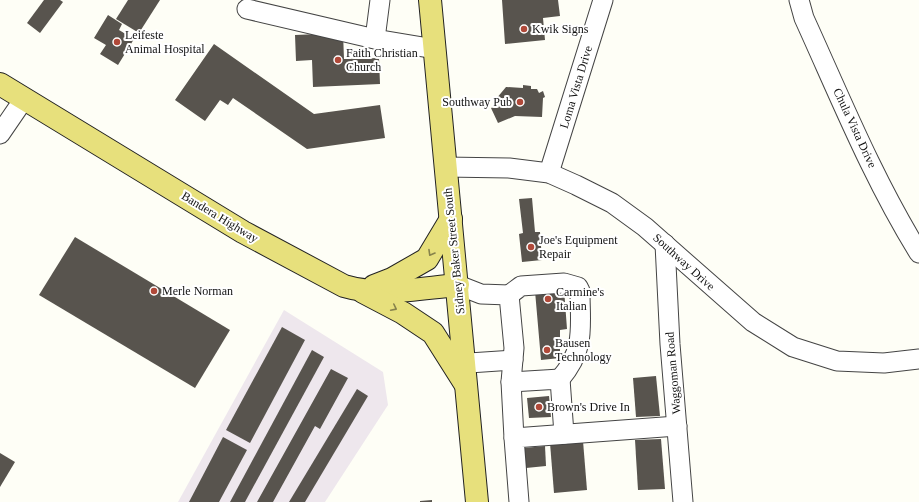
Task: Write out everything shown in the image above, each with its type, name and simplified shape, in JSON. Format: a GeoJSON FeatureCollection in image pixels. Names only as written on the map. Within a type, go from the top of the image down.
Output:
{"type":"FeatureCollection","features":[{"type":"Feature","properties":{"kind":"main road","name":"Sidney Baker Street South"},"geometry":{"type":"LineString","coordinates":[[430,0],[445,167],[458,285],[459,363]]}},
{"type":"Feature","properties":{"kind":"main road","name":"Bandera Highway"},"geometry":{"type":"LineString","coordinates":[[0,84],[243,232],[344,286],[375,292],[458,285]]}},
{"type":"Feature","properties":{"kind":"main road"},"geometry":{"type":"LineString","coordinates":[[360,290],[392,279],[427,259],[451,219]]}},
{"type":"Feature","properties":{"kind":"main road"},"geometry":{"type":"LineString","coordinates":[[360,290],[403,313],[433,333],[459,363],[467,387],[477,502]]}},
{"type":"Feature","properties":{"kind":"street"},"geometry":{"type":"LineString","coordinates":[[375,39],[380,0]]}},
{"type":"Feature","properties":{"kind":"street","name":"Loma Vista Drive"},"geometry":{"type":"LineString","coordinates":[[549,173],[603,0]]}},
{"type":"Feature","properties":{"kind":"street","name":"Chula Vista Drive"},"geometry":{"type":"LineString","coordinates":[[799,0],[804,18],[861,144],[890,204],[919,253]]}},
{"type":"Feature","properties":{"kind":"street"},"geometry":{"type":"LineString","coordinates":[[246,9],[375,39],[435,49]]}},
{"type":"Feature","properties":{"kind":"street"},"geometry":{"type":"LineString","coordinates":[[0,134],[24,99]]}},
{"type":"Feature","properties":{"kind":"street","name":"Southway Drive"},"geometry":{"type":"LineString","coordinates":[[445,167],[509,168],[549,173],[612,203],[645,227],[753,322],[793,347],[837,361],[884,363],[919,359]]}},
{"type":"Feature","properties":{"kind":"street","name":"Waggoman Road"},"geometry":{"type":"LineString","coordinates":[[665,244],[665,269],[683,502]]}},
{"type":"Feature","properties":{"kind":"street"},"geometry":{"type":"LineString","coordinates":[[458,285],[481,294],[509,295],[521,286],[564,283],[578,287],[580,291],[580,344],[570,367],[560,379],[564,434]]}},
{"type":"Feature","properties":{"kind":"street"},"geometry":{"type":"LineString","coordinates":[[509,295],[514,348],[511,382],[519,502]]}},
{"type":"Feature","properties":{"kind":"street"},"geometry":{"type":"LineString","coordinates":[[459,363],[513,360]]}},
{"type":"Feature","properties":{"kind":"street"},"geometry":{"type":"LineString","coordinates":[[511,382],[560,379]]}},
{"type":"Feature","properties":{"kind":"street"},"geometry":{"type":"LineString","coordinates":[[514,438],[677,426]]}},
{"type":"Feature","properties":{"kind":"shaded area"},"geometry":{"type":"Polygon","coordinates":[[[284,310],[383,372],[388,405],[325,502],[178,502],[284,310]]]}},
{"type":"Feature","properties":{"kind":"building"},"geometry":{"type":"Polygon","coordinates":[[[44,0],[60,0],[63,2],[40,33],[27,23],[44,0]]]}},
{"type":"Feature","properties":{"kind":"building"},"geometry":{"type":"Polygon","coordinates":[[[128,0],[160,0],[139,33],[116,19],[128,0]]]}},
{"type":"Feature","properties":{"kind":"building","name":"Kwik Signs"},"geometry":{"type":"Polygon","coordinates":[[[502,0],[558,0],[560,16],[543,18],[545,40],[505,44],[502,0]]]}},
{"type":"Feature","properties":{"kind":"building","name":"Leifeste Animal Hospital"},"geometry":{"type":"Polygon","coordinates":[[[108,15],[122,24],[119,30],[134,39],[118,65],[100,54],[106,45],[94,38],[108,15]]]}},
{"type":"Feature","properties":{"kind":"building","name":"Faith Christian Church"},"geometry":{"type":"Polygon","coordinates":[[[343,33],[344,59],[379,58],[380,84],[313,87],[312,60],[296,61],[295,35],[343,33]]]}},
{"type":"Feature","properties":{"kind":"building"},"geometry":{"type":"Polygon","coordinates":[[[214,44],[314,114],[380,105],[385,138],[307,149],[233,98],[228,105],[220,100],[205,121],[175,100],[214,44]]]}},
{"type":"Feature","properties":{"kind":"building","name":"Southway Pub"},"geometry":{"type":"Polygon","coordinates":[[[523,85],[531,86],[531,89],[537,89],[539,93],[543,91],[545,97],[543,98],[542,117],[515,116],[498,123],[491,108],[499,105],[496,99],[506,87],[523,88],[523,85]]]}},
{"type":"Feature","properties":{"kind":"building"},"geometry":{"type":"Polygon","coordinates":[[[532,198],[535,232],[540,232],[542,260],[522,262],[519,234],[523,233],[519,199],[532,198]]]}},
{"type":"Feature","properties":{"kind":"building"},"geometry":{"type":"Polygon","coordinates":[[[75,237],[230,330],[195,388],[39,295],[75,237]]]}},
{"type":"Feature","properties":{"kind":"building"},"geometry":{"type":"Polygon","coordinates":[[[564,289],[567,329],[560,330],[560,358],[541,360],[535,291],[564,289]]]}},
{"type":"Feature","properties":{"kind":"building"},"geometry":{"type":"Polygon","coordinates":[[[282,327],[305,340],[250,443],[226,430],[282,327]]]}},
{"type":"Feature","properties":{"kind":"building"},"geometry":{"type":"Polygon","coordinates":[[[312,350],[324,357],[245,502],[230,502],[312,350]]]}},
{"type":"Feature","properties":{"kind":"building"},"geometry":{"type":"Polygon","coordinates":[[[331,369],[348,378],[320,429],[315,426],[273,502],[257,502],[331,369]]]}},
{"type":"Feature","properties":{"kind":"building"},"geometry":{"type":"Polygon","coordinates":[[[656,376],[660,416],[636,417],[633,378],[656,376]]]}},
{"type":"Feature","properties":{"kind":"building"},"geometry":{"type":"Polygon","coordinates":[[[357,389],[368,396],[305,502],[289,502],[357,389]]]}},
{"type":"Feature","properties":{"kind":"building","name":"Brown's Drive In"},"geometry":{"type":"Polygon","coordinates":[[[549,396],[551,417],[529,418],[527,398],[549,396]]]}},
{"type":"Feature","properties":{"kind":"building"},"geometry":{"type":"Polygon","coordinates":[[[223,437],[247,450],[219,502],[189,502],[223,437]]]}},
{"type":"Feature","properties":{"kind":"building"},"geometry":{"type":"Polygon","coordinates":[[[661,439],[665,489],[638,490],[635,440],[661,439]]]}},
{"type":"Feature","properties":{"kind":"building"},"geometry":{"type":"Polygon","coordinates":[[[583,441],[587,490],[554,493],[550,443],[583,441]]]}},
{"type":"Feature","properties":{"kind":"building"},"geometry":{"type":"Polygon","coordinates":[[[545,446],[546,466],[526,468],[524,448],[545,446]]]}},
{"type":"Feature","properties":{"kind":"building"},"geometry":{"type":"Polygon","coordinates":[[[0,453],[15,462],[0,487],[0,453]]]}},
{"type":"Feature","properties":{"kind":"building"},"geometry":{"type":"Polygon","coordinates":[[[432,500],[432,502],[420,502],[420,501],[432,500]]]}},
{"type":"Feature","properties":{"kind":"place","name":"Kwik Signs"},"geometry":{"type":"Point","coordinates":[524,29]}},
{"type":"Feature","properties":{"kind":"place","name":"Leifeste Animal Hospital"},"geometry":{"type":"Point","coordinates":[117,42]}},
{"type":"Feature","properties":{"kind":"place","name":"Faith Christian Church"},"geometry":{"type":"Point","coordinates":[338,60]}},
{"type":"Feature","properties":{"kind":"place","name":"Southway Pub"},"geometry":{"type":"Point","coordinates":[520,102]}},
{"type":"Feature","properties":{"kind":"place","name":"Joe's Equipment Repair"},"geometry":{"type":"Point","coordinates":[531,247]}},
{"type":"Feature","properties":{"kind":"place","name":"Merle Norman"},"geometry":{"type":"Point","coordinates":[154,291]}},
{"type":"Feature","properties":{"kind":"place","name":"Carmine's Italian"},"geometry":{"type":"Point","coordinates":[548,299]}},
{"type":"Feature","properties":{"kind":"place","name":"Bausen Technology"},"geometry":{"type":"Point","coordinates":[547,350]}},
{"type":"Feature","properties":{"kind":"place","name":"Brown's Drive In"},"geometry":{"type":"Point","coordinates":[539,407]}}]}
